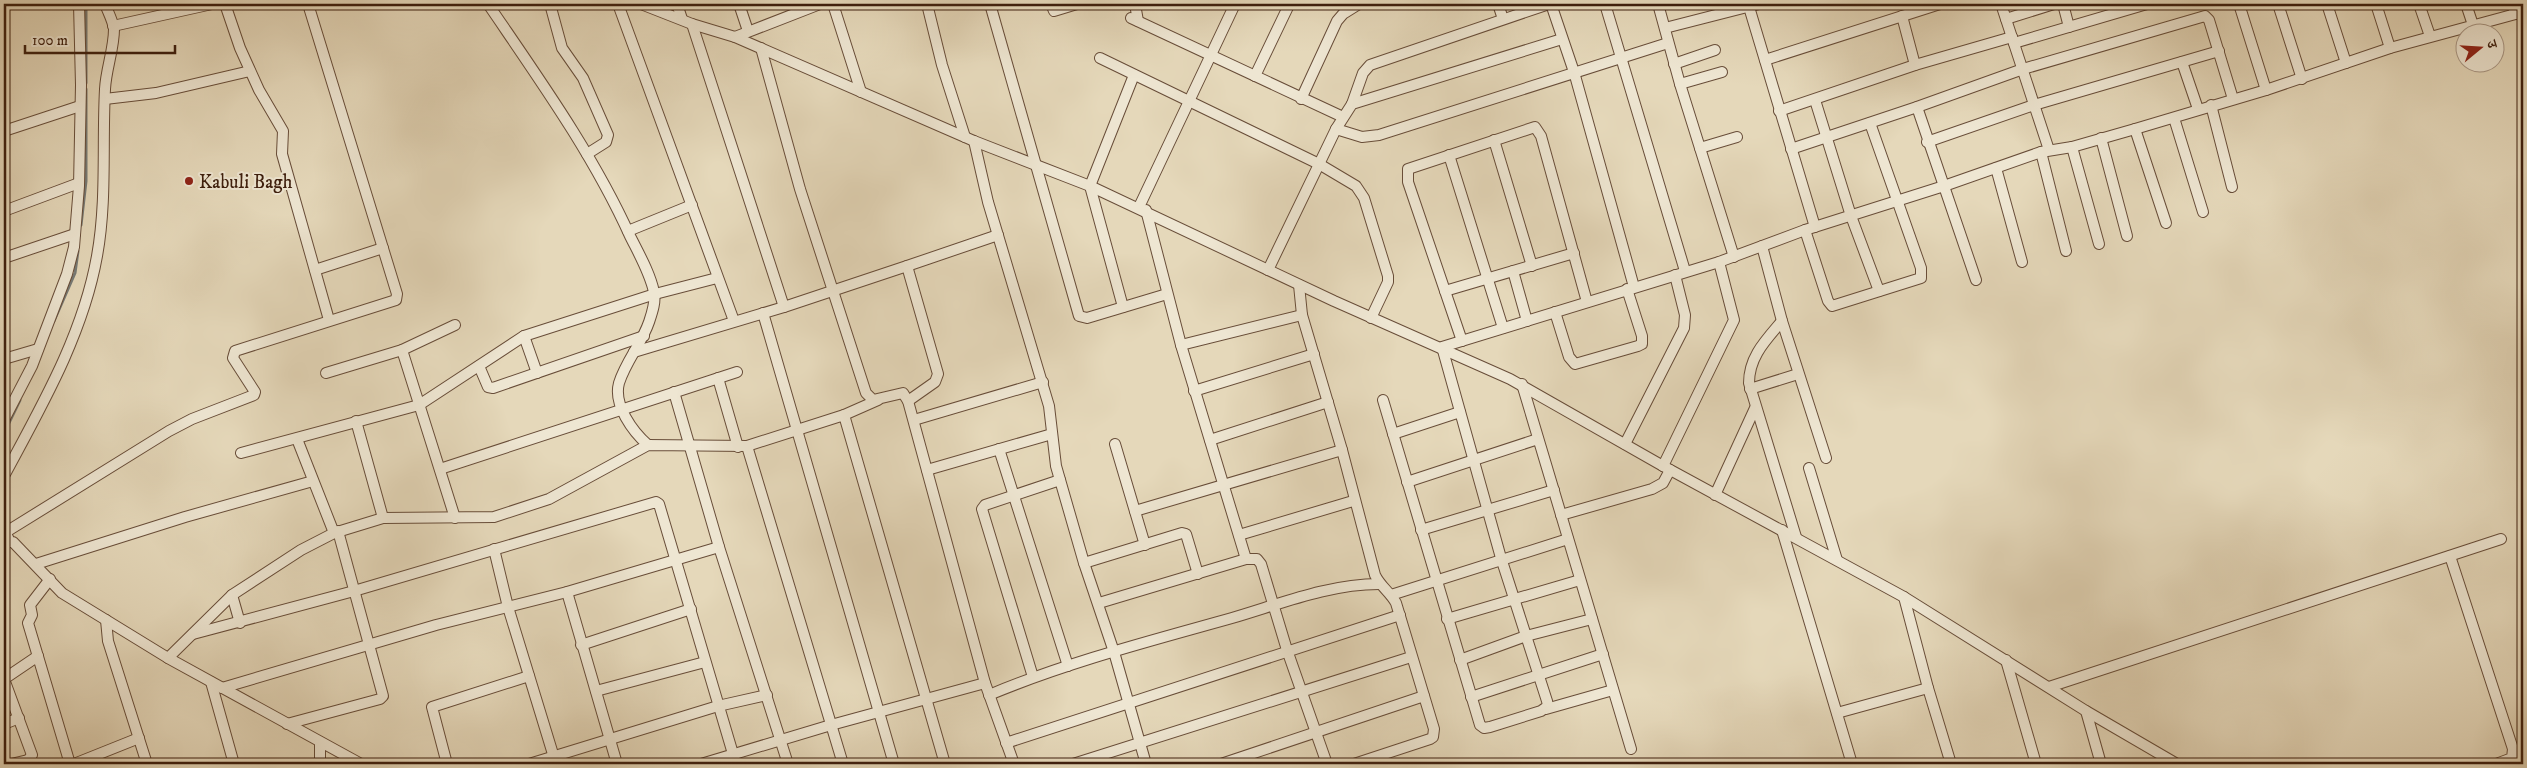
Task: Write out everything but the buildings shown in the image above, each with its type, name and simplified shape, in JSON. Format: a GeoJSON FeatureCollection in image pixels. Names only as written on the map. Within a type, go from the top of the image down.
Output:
{"type":"FeatureCollection","features":[{"type":"Feature","properties":{"kind":"street"},"geometry":{"type":"LineString","coordinates":[[4,420],[38,350],[67,274],[75,234],[79,183],[79,4]]}},
{"type":"Feature","properties":{"kind":"street"},"geometry":{"type":"LineString","coordinates":[[4,476],[45,399],[72,338],[87,298],[97,257],[103,209],[105,99],[113,26],[106,4]]}},
{"type":"Feature","properties":{"kind":"street"},"geometry":{"type":"LineString","coordinates":[[113,26],[212,4]]}},
{"type":"Feature","properties":{"kind":"street"},"geometry":{"type":"LineString","coordinates":[[225,4],[250,71],[283,131],[282,154],[329,320]]}},
{"type":"Feature","properties":{"kind":"street"},"geometry":{"type":"LineString","coordinates":[[308,4],[397,294],[396,300],[235,351],[233,358],[255,392],[254,395],[192,419],[169,431],[6,537],[36,564],[62,593],[168,658],[361,764]]}},
{"type":"Feature","properties":{"kind":"street"},"geometry":{"type":"LineString","coordinates":[[488,4],[587,154],[607,188],[628,230],[655,294],[653,312],[644,336],[634,352],[620,383],[622,409],[635,431],[648,446]]}},
{"type":"Feature","properties":{"kind":"street"},"geometry":{"type":"LineString","coordinates":[[550,4],[560,43],[583,78],[608,135],[606,142],[587,154]]}},
{"type":"Feature","properties":{"kind":"street"},"geometry":{"type":"LineString","coordinates":[[618,4],[734,321]]}},
{"type":"Feature","properties":{"kind":"street"},"geometry":{"type":"LineString","coordinates":[[645,4],[692,24],[735,37],[970,139],[1090,186],[1299,285],[1522,384],[1667,468],[1904,597],[2086,711],[2177,764]]}},
{"type":"Feature","properties":{"kind":"street"},"geometry":{"type":"LineString","coordinates":[[677,4],[682,19]]}},
{"type":"Feature","properties":{"kind":"street"},"geometry":{"type":"LineString","coordinates":[[739,4],[748,31]]}},
{"type":"Feature","properties":{"kind":"street"},"geometry":{"type":"LineString","coordinates":[[735,37],[820,4]]}},
{"type":"Feature","properties":{"kind":"street"},"geometry":{"type":"LineString","coordinates":[[833,4],[861,92]]}},
{"type":"Feature","properties":{"kind":"street"},"geometry":{"type":"LineString","coordinates":[[927,4],[942,65],[970,139],[1049,406],[1054,458],[1084,563],[1114,652],[1146,764]]}},
{"type":"Feature","properties":{"kind":"street"},"geometry":{"type":"LineString","coordinates":[[990,4],[1079,316],[1086,318],[1167,294]]}},
{"type":"Feature","properties":{"kind":"street"},"geometry":{"type":"LineString","coordinates":[[1051,4],[1054,10],[1077,4]]}},
{"type":"Feature","properties":{"kind":"street"},"geometry":{"type":"LineString","coordinates":[[1134,4],[1134,19],[1343,118]]}},
{"type":"Feature","properties":{"kind":"street"},"geometry":{"type":"LineString","coordinates":[[1235,4],[1187,102],[1142,209],[1194,391],[1246,559]]}},
{"type":"Feature","properties":{"kind":"street"},"geometry":{"type":"LineString","coordinates":[[1300,99],[1341,9],[1357,4]]}},
{"type":"Feature","properties":{"kind":"street"},"geometry":{"type":"LineString","coordinates":[[1498,4],[1503,19]]}},
{"type":"Feature","properties":{"kind":"street"},"geometry":{"type":"LineString","coordinates":[[1268,270],[1336,129],[1352,104],[1363,73],[1370,65],[1550,4],[1574,72],[1631,288],[1642,336],[1642,344],[1575,364],[1569,357],[1555,312]]}},
{"type":"Feature","properties":{"kind":"street"},"geometry":{"type":"LineString","coordinates":[[1605,4],[1685,271]]}},
{"type":"Feature","properties":{"kind":"street"},"geometry":{"type":"LineString","coordinates":[[1658,4],[1680,84],[1734,257]]}},
{"type":"Feature","properties":{"kind":"street"},"geometry":{"type":"LineString","coordinates":[[1765,60],[1940,4]]}},
{"type":"Feature","properties":{"kind":"street"},"geometry":{"type":"LineString","coordinates":[[2001,4],[2034,105],[2066,251]]}},
{"type":"Feature","properties":{"kind":"street"},"geometry":{"type":"LineString","coordinates":[[2006,19],[2054,4]]}},
{"type":"Feature","properties":{"kind":"street"},"geometry":{"type":"LineString","coordinates":[[2063,4],[2069,27]]}},
{"type":"Feature","properties":{"kind":"street"},"geometry":{"type":"LineString","coordinates":[[1779,111],[1915,65],[2069,27],[2116,8],[2147,4]]}},
{"type":"Feature","properties":{"kind":"street"},"geometry":{"type":"LineString","coordinates":[[2239,4],[2266,90]]}},
{"type":"Feature","properties":{"kind":"street"},"geometry":{"type":"LineString","coordinates":[[2278,4],[2302,79]]}},
{"type":"Feature","properties":{"kind":"street"},"geometry":{"type":"LineString","coordinates":[[2327,4],[2346,63]]}},
{"type":"Feature","properties":{"kind":"street"},"geometry":{"type":"LineString","coordinates":[[2376,4],[2390,48]]}},
{"type":"Feature","properties":{"kind":"street"},"geometry":{"type":"LineString","coordinates":[[2419,4],[2430,36]]}},
{"type":"Feature","properties":{"kind":"street"},"geometry":{"type":"LineString","coordinates":[[2466,4],[2472,22]]}},
{"type":"Feature","properties":{"kind":"street"},"geometry":{"type":"LineString","coordinates":[[2485,22],[2520,13],[2512,4]]}},
{"type":"Feature","properties":{"kind":"street"},"geometry":{"type":"LineString","coordinates":[[1665,28],[1737,7],[1754,5],[1765,60],[1779,111],[1815,227]]}},
{"type":"Feature","properties":{"kind":"street"},"geometry":{"type":"LineString","coordinates":[[1255,76],[1288,7]]}},
{"type":"Feature","properties":{"kind":"street"},"geometry":{"type":"LineString","coordinates":[[1902,16],[1915,65]]}},
{"type":"Feature","properties":{"kind":"street"},"geometry":{"type":"LineString","coordinates":[[1791,149],[2023,69],[2205,16],[2209,20],[2233,99]]}},
{"type":"Feature","properties":{"kind":"street"},"geometry":{"type":"LineString","coordinates":[[692,24],[784,307]]}},
{"type":"Feature","properties":{"kind":"street"},"geometry":{"type":"LineString","coordinates":[[1442,347],[1674,274],[1719,262],[1804,230],[1898,202],[2045,151],[2072,147],[2174,118],[2198,109],[2302,79],[2390,48],[2454,30]]}},
{"type":"Feature","properties":{"kind":"street"},"geometry":{"type":"LineString","coordinates":[[1352,104],[1562,39]]}},
{"type":"Feature","properties":{"kind":"street"},"geometry":{"type":"LineString","coordinates":[[1336,129],[1362,137],[1373,137],[1668,43]]}},
{"type":"Feature","properties":{"kind":"street"},"geometry":{"type":"LineString","coordinates":[[761,48],[800,189],[834,289],[866,393],[873,400],[878,400]]}},
{"type":"Feature","properties":{"kind":"street"},"geometry":{"type":"LineString","coordinates":[[1674,64],[1715,50]]}},
{"type":"Feature","properties":{"kind":"street"},"geometry":{"type":"LineString","coordinates":[[1927,142],[2034,105],[2219,51]]}},
{"type":"Feature","properties":{"kind":"street"},"geometry":{"type":"LineString","coordinates":[[1100,58],[1187,102],[1320,164],[1356,186],[1364,198],[1388,276],[1386,287],[1371,318]]}},
{"type":"Feature","properties":{"kind":"street"},"geometry":{"type":"LineString","coordinates":[[2182,62],[2198,109]]}},
{"type":"Feature","properties":{"kind":"street"},"geometry":{"type":"LineString","coordinates":[[105,99],[156,93],[250,71]]}},
{"type":"Feature","properties":{"kind":"street"},"geometry":{"type":"LineString","coordinates":[[1680,84],[1722,72]]}},
{"type":"Feature","properties":{"kind":"street"},"geometry":{"type":"LineString","coordinates":[[1123,307],[1090,186],[1134,74]]}},
{"type":"Feature","properties":{"kind":"street"},"geometry":{"type":"LineString","coordinates":[[1814,100],[1851,216],[1879,291]]}},
{"type":"Feature","properties":{"kind":"street"},"geometry":{"type":"LineString","coordinates":[[4,131],[80,106]]}},
{"type":"Feature","properties":{"kind":"street"},"geometry":{"type":"LineString","coordinates":[[2211,106],[2232,187]]}},
{"type":"Feature","properties":{"kind":"street"},"geometry":{"type":"LineString","coordinates":[[1917,107],[1927,142],[1976,280]]}},
{"type":"Feature","properties":{"kind":"street"},"geometry":{"type":"LineString","coordinates":[[2174,118],[2203,212]]}},
{"type":"Feature","properties":{"kind":"street"},"geometry":{"type":"LineString","coordinates":[[1804,230],[1830,305],[1836,306],[1921,278],[1922,273],[1870,123]]}},
{"type":"Feature","properties":{"kind":"street"},"geometry":{"type":"LineString","coordinates":[[1462,341],[1407,174],[1408,170],[1535,127],[1539,130],[1587,302]]}},
{"type":"Feature","properties":{"kind":"street"},"geometry":{"type":"LineString","coordinates":[[2135,129],[2166,223]]}},
{"type":"Feature","properties":{"kind":"street"},"geometry":{"type":"LineString","coordinates":[[1700,148],[1737,137]]}},
{"type":"Feature","properties":{"kind":"street"},"geometry":{"type":"LineString","coordinates":[[2100,138],[2127,236]]}},
{"type":"Feature","properties":{"kind":"street"},"geometry":{"type":"LineString","coordinates":[[1494,140],[1532,266]]}},
{"type":"Feature","properties":{"kind":"street"},"geometry":{"type":"LineString","coordinates":[[2072,147],[2099,244]]}},
{"type":"Feature","properties":{"kind":"street"},"geometry":{"type":"LineString","coordinates":[[1449,155],[1503,328]]}},
{"type":"Feature","properties":{"kind":"street"},"geometry":{"type":"LineString","coordinates":[[1996,168],[2022,262]]}},
{"type":"Feature","properties":{"kind":"street"},"geometry":{"type":"LineString","coordinates":[[4,211],[79,183]]}},
{"type":"Feature","properties":{"kind":"street"},"geometry":{"type":"LineString","coordinates":[[628,230],[692,205]]}},
{"type":"Feature","properties":{"kind":"street"},"geometry":{"type":"LineString","coordinates":[[4,258],[75,234]]}},
{"type":"Feature","properties":{"kind":"street"},"geometry":{"type":"LineString","coordinates":[[634,352],[784,307],[998,234]]}},
{"type":"Feature","properties":{"kind":"street"},"geometry":{"type":"LineString","coordinates":[[1762,246],[1782,321],[1826,458]]}},
{"type":"Feature","properties":{"kind":"street"},"geometry":{"type":"LineString","coordinates":[[315,270],[383,248]]}},
{"type":"Feature","properties":{"kind":"street"},"geometry":{"type":"LineString","coordinates":[[1445,291],[1574,253]]}},
{"type":"Feature","properties":{"kind":"street"},"geometry":{"type":"LineString","coordinates":[[1561,515],[1652,489],[1663,483],[1667,468],[1734,320],[1719,262]]}},
{"type":"Feature","properties":{"kind":"street"},"geometry":{"type":"LineString","coordinates":[[907,266],[938,374],[935,382],[908,401]]}},
{"type":"Feature","properties":{"kind":"street"},"geometry":{"type":"LineString","coordinates":[[1513,271],[1527,321]]}},
{"type":"Feature","properties":{"kind":"street"},"geometry":{"type":"LineString","coordinates":[[1625,444],[1684,328],[1685,315],[1674,274]]}},
{"type":"Feature","properties":{"kind":"street"},"geometry":{"type":"LineString","coordinates":[[242,453],[418,405],[524,336],[655,294],[717,278]]}},
{"type":"Feature","properties":{"kind":"street"},"geometry":{"type":"LineString","coordinates":[[1299,285],[1302,315],[1342,450],[1353,500],[1379,584],[1391,594],[1400,615],[1434,729],[1433,737],[1354,764]]}},
{"type":"Feature","properties":{"kind":"street"},"geometry":{"type":"LineString","coordinates":[[762,313],[894,764]]}},
{"type":"Feature","properties":{"kind":"street"},"geometry":{"type":"LineString","coordinates":[[1181,345],[1302,315]]}},
{"type":"Feature","properties":{"kind":"street"},"geometry":{"type":"LineString","coordinates":[[1782,321],[1760,347],[1753,360],[1749,372],[1750,389],[1796,537]]}},
{"type":"Feature","properties":{"kind":"street"},"geometry":{"type":"LineString","coordinates":[[326,373],[402,350],[455,325]]}},
{"type":"Feature","properties":{"kind":"street"},"geometry":{"type":"LineString","coordinates":[[524,336],[537,373]]}},
{"type":"Feature","properties":{"kind":"street"},"geometry":{"type":"LineString","coordinates":[[479,366],[490,388],[644,336]]}},
{"type":"Feature","properties":{"kind":"street"},"geometry":{"type":"LineString","coordinates":[[1442,347],[1501,558],[1547,701],[1546,710]]}},
{"type":"Feature","properties":{"kind":"street"},"geometry":{"type":"LineString","coordinates":[[4,359],[38,350]]}},
{"type":"Feature","properties":{"kind":"street"},"geometry":{"type":"LineString","coordinates":[[402,350],[418,405],[456,518]]}},
{"type":"Feature","properties":{"kind":"street"},"geometry":{"type":"LineString","coordinates":[[1194,391],[1314,354]]}},
{"type":"Feature","properties":{"kind":"street"},"geometry":{"type":"LineString","coordinates":[[440,469],[737,372]]}},
{"type":"Feature","properties":{"kind":"street"},"geometry":{"type":"LineString","coordinates":[[1750,389],[1798,374]]}},
{"type":"Feature","properties":{"kind":"street"},"geometry":{"type":"LineString","coordinates":[[718,378],[743,446],[843,764]]}},
{"type":"Feature","properties":{"kind":"street"},"geometry":{"type":"LineString","coordinates":[[914,420],[1042,382]]}},
{"type":"Feature","properties":{"kind":"street"},"geometry":{"type":"LineString","coordinates":[[1522,384],[1631,749]]}},
{"type":"Feature","properties":{"kind":"street"},"geometry":{"type":"LineString","coordinates":[[674,392],[688,446],[788,764]]}},
{"type":"Feature","properties":{"kind":"street"},"geometry":{"type":"LineString","coordinates":[[168,658],[232,595],[301,550],[336,532],[383,518],[494,517],[549,499],[648,446],[743,446],[797,431],[899,393],[906,396],[914,420],[984,683],[1014,764]]}},
{"type":"Feature","properties":{"kind":"street"},"geometry":{"type":"LineString","coordinates":[[1383,400],[1480,725],[1484,728],[1613,690]]}},
{"type":"Feature","properties":{"kind":"street"},"geometry":{"type":"LineString","coordinates":[[1210,440],[1328,402]]}},
{"type":"Feature","properties":{"kind":"street"},"geometry":{"type":"LineString","coordinates":[[1715,494],[1755,408]]}},
{"type":"Feature","properties":{"kind":"street"},"geometry":{"type":"LineString","coordinates":[[1393,434],[1460,412]]}},
{"type":"Feature","properties":{"kind":"street"},"geometry":{"type":"LineString","coordinates":[[844,415],[945,764]]}},
{"type":"Feature","properties":{"kind":"street"},"geometry":{"type":"LineString","coordinates":[[356,421],[383,518]]}},
{"type":"Feature","properties":{"kind":"street"},"geometry":{"type":"LineString","coordinates":[[927,470],[1052,434]]}},
{"type":"Feature","properties":{"kind":"street"},"geometry":{"type":"LineString","coordinates":[[287,724],[382,698],[383,694],[336,532],[297,439]]}},
{"type":"Feature","properties":{"kind":"street"},"geometry":{"type":"LineString","coordinates":[[1407,482],[1538,439]]}},
{"type":"Feature","properties":{"kind":"street"},"geometry":{"type":"LineString","coordinates":[[1115,444],[1145,544]]}},
{"type":"Feature","properties":{"kind":"street"},"geometry":{"type":"LineString","coordinates":[[999,449],[1068,666]]}},
{"type":"Feature","properties":{"kind":"street"},"geometry":{"type":"LineString","coordinates":[[1135,512],[1342,450]]}},
{"type":"Feature","properties":{"kind":"street"},"geometry":{"type":"LineString","coordinates":[[1809,468],[1837,560]]}},
{"type":"Feature","properties":{"kind":"street"},"geometry":{"type":"LineString","coordinates":[[1033,677],[982,514],[985,505],[1060,480]]}},
{"type":"Feature","properties":{"kind":"street"},"geometry":{"type":"LineString","coordinates":[[36,564],[313,481]]}},
{"type":"Feature","properties":{"kind":"street"},"geometry":{"type":"LineString","coordinates":[[1421,530],[1554,490]]}},
{"type":"Feature","properties":{"kind":"street"},"geometry":{"type":"LineString","coordinates":[[1239,535],[1353,500]]}},
{"type":"Feature","properties":{"kind":"street"},"geometry":{"type":"LineString","coordinates":[[193,634],[240,623],[656,502],[659,504],[692,609],[705,662],[734,760]]}},
{"type":"Feature","properties":{"kind":"street"},"geometry":{"type":"LineString","coordinates":[[1782,530],[1852,764]]}},
{"type":"Feature","properties":{"kind":"street"},"geometry":{"type":"LineString","coordinates":[[1084,563],[1145,544],[1186,534],[1198,574]]}},
{"type":"Feature","properties":{"kind":"street"},"geometry":{"type":"LineString","coordinates":[[1391,594],[1501,558],[1568,539]]}},
{"type":"Feature","properties":{"kind":"street"},"geometry":{"type":"LineString","coordinates":[[2049,687],[2501,540]]}},
{"type":"Feature","properties":{"kind":"street"},"geometry":{"type":"LineString","coordinates":[[222,688],[508,606],[567,592],[719,547]]}},
{"type":"Feature","properties":{"kind":"street"},"geometry":{"type":"LineString","coordinates":[[494,549],[508,606],[555,760]]}},
{"type":"Feature","properties":{"kind":"street"},"geometry":{"type":"LineString","coordinates":[[2450,556],[2513,749],[2512,758],[2496,764]]}},
{"type":"Feature","properties":{"kind":"street"},"geometry":{"type":"LineString","coordinates":[[1099,604],[1246,559],[1257,559],[1261,564],[1287,650],[1304,692],[1327,764]]}},
{"type":"Feature","properties":{"kind":"street"},"geometry":{"type":"LineString","coordinates":[[50,579],[30,605],[32,615],[28,623],[72,764],[139,738]]}},
{"type":"Feature","properties":{"kind":"street"},"geometry":{"type":"LineString","coordinates":[[1447,619],[1580,580]]}},
{"type":"Feature","properties":{"kind":"street"},"geometry":{"type":"LineString","coordinates":[[989,695],[1033,677],[1068,666],[1274,606],[1349,585],[1379,584]]}},
{"type":"Feature","properties":{"kind":"street"},"geometry":{"type":"LineString","coordinates":[[567,592],[617,764]]}},
{"type":"Feature","properties":{"kind":"street"},"geometry":{"type":"LineString","coordinates":[[232,595],[240,623]]}},
{"type":"Feature","properties":{"kind":"street"},"geometry":{"type":"LineString","coordinates":[[1904,597],[1928,688],[1951,764]]}},
{"type":"Feature","properties":{"kind":"street"},"geometry":{"type":"LineString","coordinates":[[581,645],[692,609]]}},
{"type":"Feature","properties":{"kind":"street"},"geometry":{"type":"LineString","coordinates":[[1006,743],[1287,650],[1400,615]]}},
{"type":"Feature","properties":{"kind":"street"},"geometry":{"type":"LineString","coordinates":[[1460,660],[1526,636],[1592,619]]}},
{"type":"Feature","properties":{"kind":"street"},"geometry":{"type":"LineString","coordinates":[[106,620],[108,641],[147,764]]}},
{"type":"Feature","properties":{"kind":"street"},"geometry":{"type":"LineString","coordinates":[[1471,697],[1603,654]]}},
{"type":"Feature","properties":{"kind":"street"},"geometry":{"type":"LineString","coordinates":[[11,764],[28,760],[32,755],[4,679],[38,656]]}},
{"type":"Feature","properties":{"kind":"street"},"geometry":{"type":"LineString","coordinates":[[1073,764],[1411,657]]}},
{"type":"Feature","properties":{"kind":"street"},"geometry":{"type":"LineString","coordinates":[[2006,660],[2036,764]]}},
{"type":"Feature","properties":{"kind":"street"},"geometry":{"type":"LineString","coordinates":[[596,691],[705,662]]}},
{"type":"Feature","properties":{"kind":"street"},"geometry":{"type":"LineString","coordinates":[[447,764],[432,707],[529,676]]}},
{"type":"Feature","properties":{"kind":"street"},"geometry":{"type":"LineString","coordinates":[[211,682],[234,764]]}},
{"type":"Feature","properties":{"kind":"street"},"geometry":{"type":"LineString","coordinates":[[701,764],[734,760],[831,725],[984,683]]}},
{"type":"Feature","properties":{"kind":"street"},"geometry":{"type":"LineString","coordinates":[[1837,713],[1928,688]]}},
{"type":"Feature","properties":{"kind":"street"},"geometry":{"type":"LineString","coordinates":[[529,764],[555,760],[609,739],[718,706],[767,695]]}},
{"type":"Feature","properties":{"kind":"street"},"geometry":{"type":"LineString","coordinates":[[1222,764],[1424,696]]}},
{"type":"Feature","properties":{"kind":"street"},"geometry":{"type":"LineString","coordinates":[[2086,711],[2101,764]]}},
{"type":"Feature","properties":{"kind":"street"},"geometry":{"type":"LineString","coordinates":[[4,724],[19,718]]}},
{"type":"Feature","properties":{"kind":"street"},"geometry":{"type":"LineString","coordinates":[[320,742],[320,764]]}},
{"type":"Feature","properties":{"kind":"waterway"},"geometry":{"type":"LineString","coordinates":[[86,4],[86,83]]}},
{"type":"Feature","properties":{"kind":"waterway"},"geometry":{"type":"LineString","coordinates":[[81,225],[86,181],[86,89]]}},
{"type":"Feature","properties":{"kind":"waterway"},"geometry":{"type":"LineString","coordinates":[[54,321],[75,273],[78,251]]}},
{"type":"Feature","properties":{"kind":"waterway"},"geometry":{"type":"LineString","coordinates":[[4,433],[20,400]]}},
{"type":"Feature","properties":{"kind":"place","name":"Kabuli Bagh"},"geometry":{"type":"Point","coordinates":[189,181]}}]}
